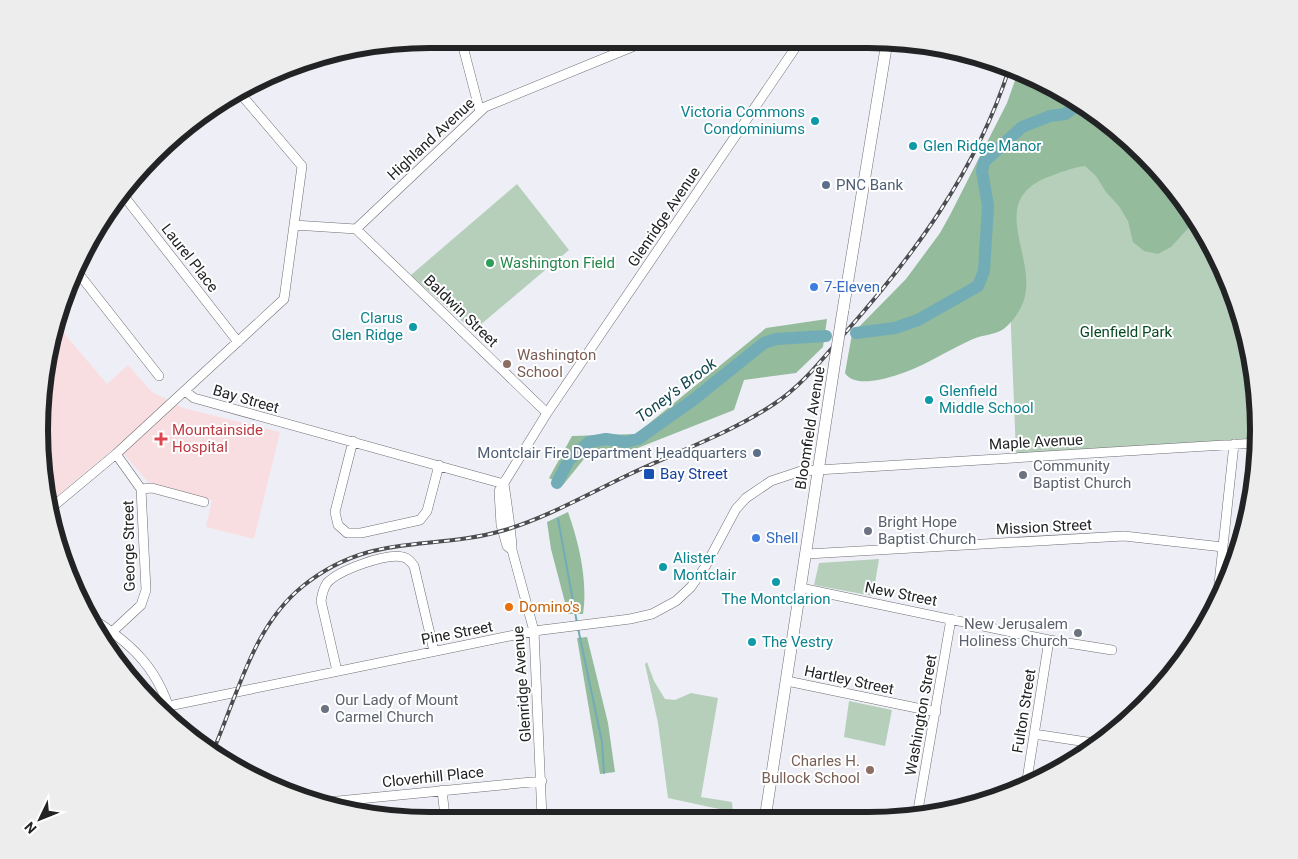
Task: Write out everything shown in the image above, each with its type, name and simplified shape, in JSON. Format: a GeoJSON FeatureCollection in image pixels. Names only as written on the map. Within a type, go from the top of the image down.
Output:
{"type":"FeatureCollection","features":[{"type":"Feature","properties":{"kind":"main road","name":"Bloomfield Avenue"},"geometry":{"type":"LineString","coordinates":[[766,812],[802,588],[817,469],[886,48]]}},
{"type":"Feature","properties":{"kind":"street"},"geometry":{"type":"LineString","coordinates":[[463,48],[480,112]]}},
{"type":"Feature","properties":{"kind":"street","name":"Highland Avenue"},"geometry":{"type":"LineString","coordinates":[[356,229],[485,107],[631,48]]}},
{"type":"Feature","properties":{"kind":"street","name":"Glenridge Avenue"},"geometry":{"type":"LineString","coordinates":[[542,812],[534,631],[512,550],[513,543],[508,523],[504,484],[547,413],[795,48]]}},
{"type":"Feature","properties":{"kind":"street"},"geometry":{"type":"LineString","coordinates":[[55,505],[116,454],[284,299],[302,166],[243,96]]}},
{"type":"Feature","properties":{"kind":"street","name":"Laurel Place"},"geometry":{"type":"LineString","coordinates":[[125,198],[238,342]]}},
{"type":"Feature","properties":{"kind":"street"},"geometry":{"type":"LineString","coordinates":[[294,225],[356,229]]}},
{"type":"Feature","properties":{"kind":"street","name":"Baldwin Street"},"geometry":{"type":"LineString","coordinates":[[356,229],[547,413]]}},
{"type":"Feature","properties":{"kind":"street"},"geometry":{"type":"LineString","coordinates":[[80,276],[160,376]]}},
{"type":"Feature","properties":{"kind":"street","name":"Bay Street"},"geometry":{"type":"LineString","coordinates":[[185,391],[194,398],[504,484]]}},
{"type":"Feature","properties":{"kind":"street"},"geometry":{"type":"LineString","coordinates":[[353,441],[335,508],[336,519],[342,530],[353,534],[413,523],[420,520],[427,511],[439,465]]}},
{"type":"Feature","properties":{"kind":"street","name":"Maple Avenue"},"geometry":{"type":"LineString","coordinates":[[817,469],[1250,443]]}},
{"type":"Feature","properties":{"kind":"street"},"geometry":{"type":"LineString","coordinates":[[1219,579],[1234,444]]}},
{"type":"Feature","properties":{"kind":"street","name":"George Street"},"geometry":{"type":"LineString","coordinates":[[112,632],[141,606],[146,595],[141,489],[116,454]]}},
{"type":"Feature","properties":{"kind":"street","name":"Pine Street"},"geometry":{"type":"LineString","coordinates":[[166,707],[534,631],[645,617],[676,601],[699,578],[733,514],[746,498],[778,478],[817,469]]}},
{"type":"Feature","properties":{"kind":"street"},"geometry":{"type":"LineString","coordinates":[[141,489],[152,488],[204,502]]}},
{"type":"Feature","properties":{"kind":"street","name":"Mission Street"},"geometry":{"type":"LineString","coordinates":[[807,554],[1124,536],[1223,547]]}},
{"type":"Feature","properties":{"kind":"street"},"geometry":{"type":"LineString","coordinates":[[337,671],[322,601],[322,591],[328,582],[337,576],[372,561],[392,556],[405,557],[414,566],[434,651]]}},
{"type":"Feature","properties":{"kind":"street","name":"New Street"},"geometry":{"type":"LineString","coordinates":[[802,588],[1049,640],[1112,650]]}},
{"type":"Feature","properties":{"kind":"street","name":"Washington Street"},"geometry":{"type":"LineString","coordinates":[[918,808],[951,619]]}},
{"type":"Feature","properties":{"kind":"street"},"geometry":{"type":"LineString","coordinates":[[102,626],[135,652],[148,668],[164,690],[164,704]]}},
{"type":"Feature","properties":{"kind":"street","name":"Fulton Street"},"geometry":{"type":"LineString","coordinates":[[1027,776],[1049,640]]}},
{"type":"Feature","properties":{"kind":"street","name":"Hartley Street"},"geometry":{"type":"LineString","coordinates":[[787,681],[936,712]]}},
{"type":"Feature","properties":{"kind":"street"},"geometry":{"type":"LineString","coordinates":[[1034,734],[1088,742]]}},
{"type":"Feature","properties":{"kind":"street","name":"Cloverhill Place"},"geometry":{"type":"LineString","coordinates":[[341,801],[542,781]]}},
{"type":"Feature","properties":{"kind":"street"},"geometry":{"type":"LineString","coordinates":[[442,790],[444,812]]}},
{"type":"Feature","properties":{"kind":"shaded area","name":"Mountainside Hospital"},"geometry":{"type":"Polygon","coordinates":[[[61,330],[107,384],[128,365],[151,391],[183,408],[280,432],[254,539],[206,527],[212,500],[148,482],[117,446],[54,499],[48,454],[48,405],[55,355],[61,330]]]}},
{"type":"Feature","properties":{"kind":"green space"},"geometry":{"type":"Polygon","coordinates":[[[1016,77],[1060,99],[1081,112],[1101,126],[1139,159],[1172,197],[1191,225],[1171,247],[1158,254],[1144,251],[1133,242],[1128,221],[1119,206],[1106,192],[1096,176],[1085,166],[1048,177],[1028,189],[1019,203],[1017,220],[1026,277],[1025,296],[1017,314],[1008,325],[999,332],[973,339],[904,373],[868,381],[854,380],[845,373],[852,334],[906,279],[940,233],[1007,103],[1016,77]]]}},
{"type":"Feature","properties":{"kind":"green space","name":"Glenfield Park"},"geometry":{"type":"Polygon","coordinates":[[[1126,147],[1139,159],[1172,197],[1186,217],[1221,283],[1230,307],[1243,355],[1250,405],[1250,440],[1016,454],[1005,179],[1126,147]]]}},
{"type":"Feature","properties":{"kind":"green space","name":"Washington Field"},"geometry":{"type":"Polygon","coordinates":[[[517,184],[569,250],[473,331],[411,275],[517,184]]]}},
{"type":"Feature","properties":{"kind":"green space"},"geometry":{"type":"Polygon","coordinates":[[[827,319],[823,347],[796,373],[744,380],[734,410],[620,455],[592,449],[563,485],[549,478],[572,436],[636,434],[766,328],[827,319]]]}},
{"type":"Feature","properties":{"kind":"green space"},"geometry":{"type":"Polygon","coordinates":[[[568,512],[582,562],[583,614],[568,614],[551,549],[547,522],[568,512]]]}},
{"type":"Feature","properties":{"kind":"green space"},"geometry":{"type":"Polygon","coordinates":[[[879,559],[873,596],[814,585],[819,563],[879,559]]]}},
{"type":"Feature","properties":{"kind":"green space"},"geometry":{"type":"Polygon","coordinates":[[[587,637],[608,723],[615,772],[600,774],[577,638],[587,637]]]}},
{"type":"Feature","properties":{"kind":"green space"},"geometry":{"type":"Polygon","coordinates":[[[647,662],[654,681],[665,699],[675,700],[691,693],[718,698],[701,797],[732,802],[733,812],[668,798],[658,723],[645,664],[647,662]]]}},
{"type":"Feature","properties":{"kind":"green space"},"geometry":{"type":"Polygon","coordinates":[[[849,701],[892,710],[885,746],[844,737],[849,701]]]}},
{"type":"Feature","properties":{"kind":"waterway","name":"Toney's Brook"},"geometry":{"type":"LineString","coordinates":[[856,333],[895,328],[918,320],[978,286],[984,271],[988,206],[982,171],[984,162],[1022,127],[1050,116],[1065,114],[1074,108]]}},
{"type":"Feature","properties":{"kind":"waterway","name":"Toney's Brook"},"geometry":{"type":"LineString","coordinates":[[557,483],[569,460],[589,442],[606,439],[626,442],[638,439],[693,400],[764,343],[776,339],[826,336]]}},
{"type":"Feature","properties":{"kind":"waterway","name":"Toney's Brook"},"geometry":{"type":"LineString","coordinates":[[558,519],[577,623]]}},
{"type":"Feature","properties":{"kind":"waterway","name":"Toney's Brook"},"geometry":{"type":"LineString","coordinates":[[578,628],[602,742],[604,773]]}},
{"type":"Feature","properties":{"kind":"railway"},"geometry":{"type":"LineString","coordinates":[[215,746],[239,684],[259,641],[271,621],[286,602],[303,586],[328,569],[353,557],[377,550],[478,536],[521,525],[739,425],[774,404],[794,389],[820,362],[896,273],[941,210],[979,142],[1007,74]]}},
{"type":"Feature","properties":{"kind":"place","name":"Victoria Commons Condominiums"},"geometry":{"type":"Point","coordinates":[815,121]}},
{"type":"Feature","properties":{"kind":"place","name":"Glen Ridge Manor"},"geometry":{"type":"Point","coordinates":[913,146]}},
{"type":"Feature","properties":{"kind":"place","name":"PNC Bank"},"geometry":{"type":"Point","coordinates":[826,185]}},
{"type":"Feature","properties":{"kind":"place","name":"Washington Field"},"geometry":{"type":"Point","coordinates":[490,263]}},
{"type":"Feature","properties":{"kind":"place","name":"7-Eleven"},"geometry":{"type":"Point","coordinates":[814,287]}},
{"type":"Feature","properties":{"kind":"place","name":"Clarus Glen Ridge"},"geometry":{"type":"Point","coordinates":[413,327]}},
{"type":"Feature","properties":{"kind":"place","name":"Washington School"},"geometry":{"type":"Point","coordinates":[507,364]}},
{"type":"Feature","properties":{"kind":"place","name":"Glenfield Middle School"},"geometry":{"type":"Point","coordinates":[929,400]}},
{"type":"Feature","properties":{"kind":"place","name":"Mountainside Hospital"},"geometry":{"type":"Point","coordinates":[161,439]}},
{"type":"Feature","properties":{"kind":"place","name":"Montclair Fire Department Headquarters"},"geometry":{"type":"Point","coordinates":[757,453]}},
{"type":"Feature","properties":{"kind":"place","name":"Bay Street"},"geometry":{"type":"Point","coordinates":[649,474]}},
{"type":"Feature","properties":{"kind":"place","name":"Community Baptist Church"},"geometry":{"type":"Point","coordinates":[1023,475]}},
{"type":"Feature","properties":{"kind":"place","name":"Bright Hope Baptist Church"},"geometry":{"type":"Point","coordinates":[868,531]}},
{"type":"Feature","properties":{"kind":"place","name":"Shell"},"geometry":{"type":"Point","coordinates":[756,538]}},
{"type":"Feature","properties":{"kind":"place","name":"Alister Montclair"},"geometry":{"type":"Point","coordinates":[663,567]}},
{"type":"Feature","properties":{"kind":"place","name":"The Montclarion"},"geometry":{"type":"Point","coordinates":[776,582]}},
{"type":"Feature","properties":{"kind":"place","name":"Domino's"},"geometry":{"type":"Point","coordinates":[509,607]}},
{"type":"Feature","properties":{"kind":"place","name":"New Jerusalem Holiness Church"},"geometry":{"type":"Point","coordinates":[1078,633]}},
{"type":"Feature","properties":{"kind":"place","name":"The Vestry"},"geometry":{"type":"Point","coordinates":[752,642]}},
{"type":"Feature","properties":{"kind":"place","name":"Our Lady of Mount Carmel Church"},"geometry":{"type":"Point","coordinates":[325,709]}},
{"type":"Feature","properties":{"kind":"place","name":"Charles H. Bullock School"},"geometry":{"type":"Point","coordinates":[870,770]}}]}
